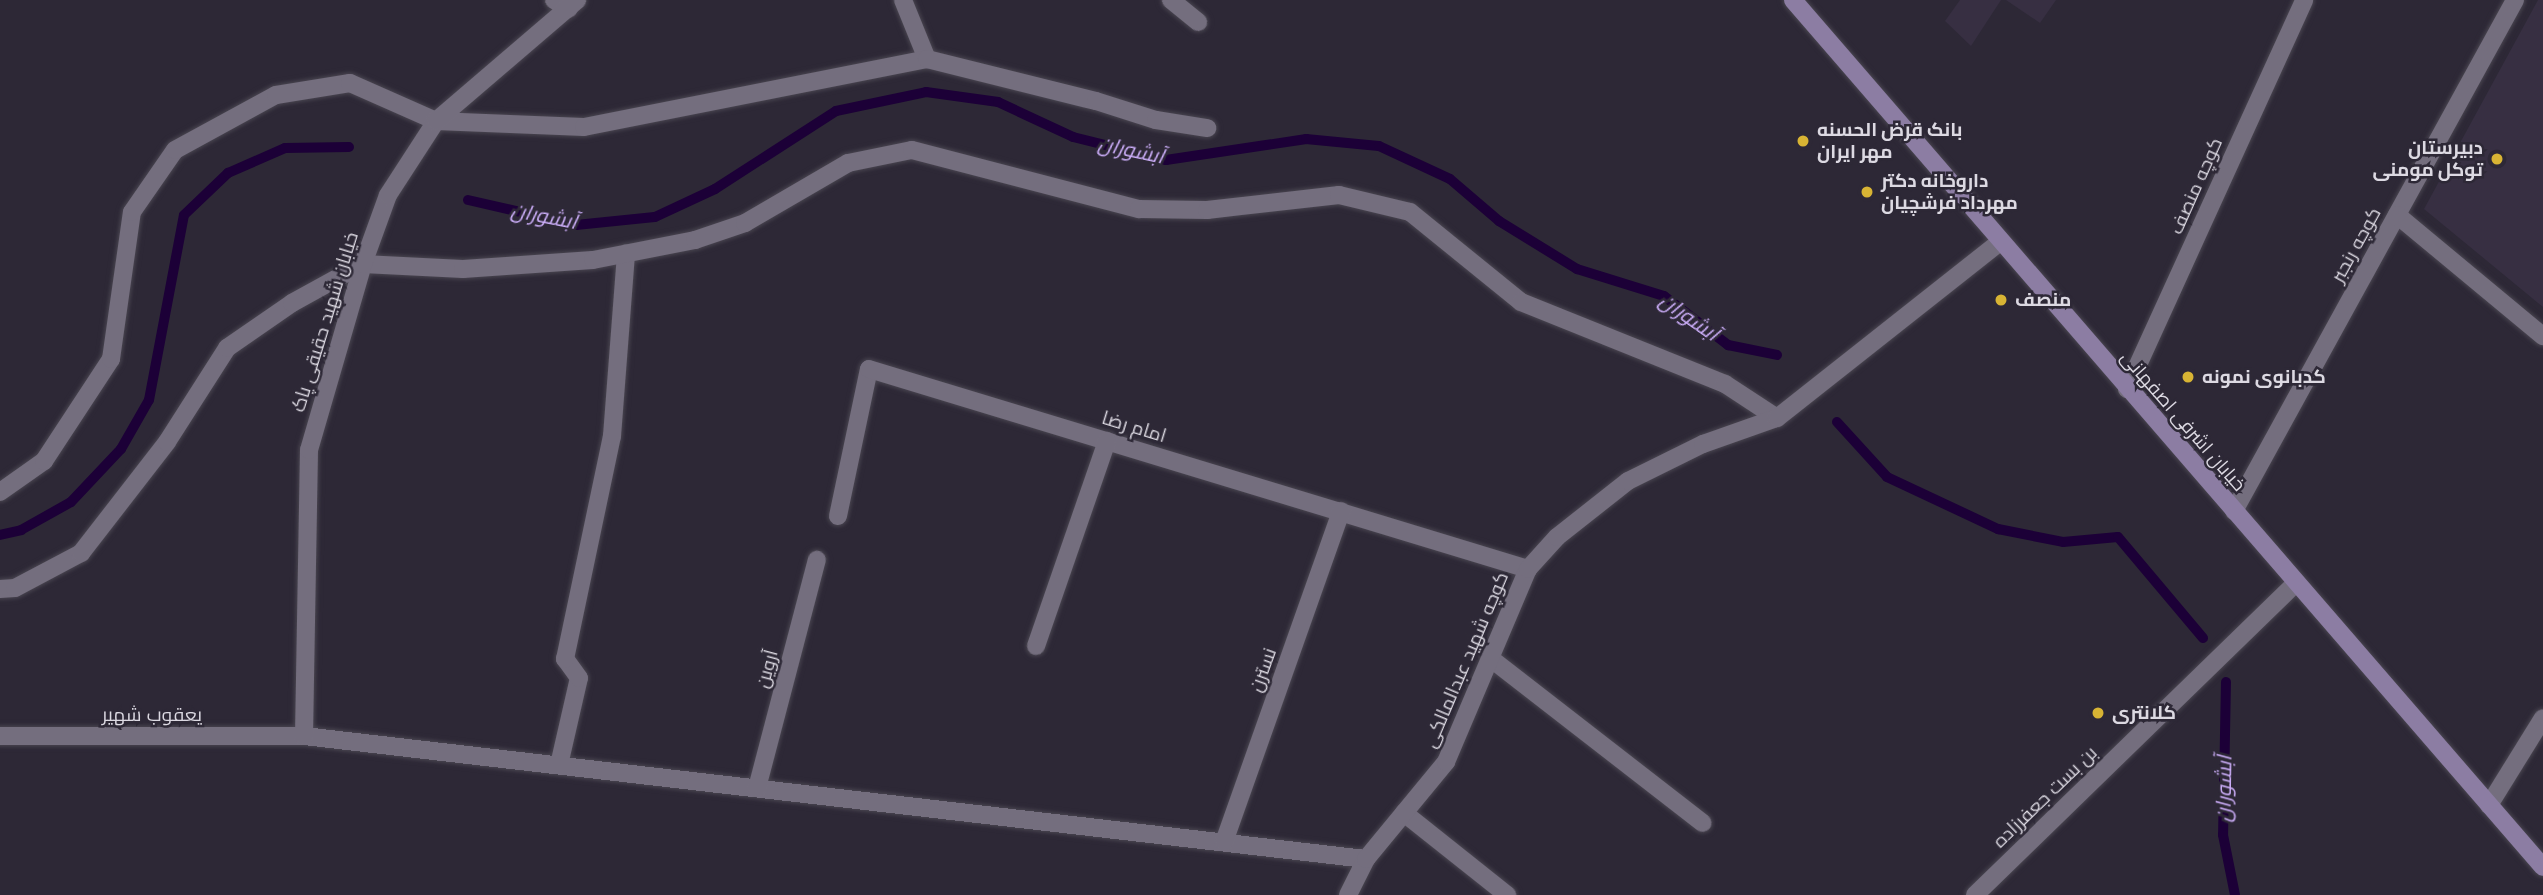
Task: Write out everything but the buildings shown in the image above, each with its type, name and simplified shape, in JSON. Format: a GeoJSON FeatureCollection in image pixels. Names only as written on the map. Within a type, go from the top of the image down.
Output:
{"type":"FeatureCollection","features":[{"type":"Feature","properties":{"kind":"main road","name":"خیابان اشرفی اصفهانی"},"geometry":{"type":"LineString","coordinates":[[1793,0],[2543,867]]}},
{"type":"Feature","properties":{"kind":"street"},"geometry":{"type":"LineString","coordinates":[[903,0],[927,59]]}},
{"type":"Feature","properties":{"kind":"street"},"geometry":{"type":"LineString","coordinates":[[1171,0],[1198,22]]}},
{"type":"Feature","properties":{"kind":"street","name":"کوچه منصف"},"geometry":{"type":"LineString","coordinates":[[2127,389],[2304,0]]}},
{"type":"Feature","properties":{"kind":"street","name":"کوچه رنجبر"},"geometry":{"type":"LineString","coordinates":[[2234,511],[2515,0]]}},
{"type":"Feature","properties":{"kind":"street","name":"خیابان شهید حقیقی پاک"},"geometry":{"type":"LineString","coordinates":[[304,736],[309,450],[363,264],[388,195],[436,121],[567,3]]}},
{"type":"Feature","properties":{"kind":"street"},"geometry":{"type":"LineString","coordinates":[[0,492],[44,461],[111,359],[132,212],[175,150],[276,95],[350,83],[436,121],[584,127],[927,59],[1096,101],[1156,121],[1207,128]]}},
{"type":"Feature","properties":{"kind":"street"},"geometry":{"type":"LineString","coordinates":[[0,589],[15,588],[81,553],[167,442],[227,348],[292,303],[363,264],[463,269],[593,260],[695,240],[745,223],[848,163],[912,150],[1139,209],[1207,210],[1339,195],[1410,212],[1521,302],[1725,384],[1777,418]]}},
{"type":"Feature","properties":{"kind":"street"},"geometry":{"type":"LineString","coordinates":[[2396,215],[2543,336]]}},
{"type":"Feature","properties":{"kind":"street","name":"کوچه شهید عبدالمالکی"},"geometry":{"type":"LineString","coordinates":[[1348,895],[1366,859],[1446,762],[1528,569],[1557,537],[1628,481],[1703,444],[1777,418],[2000,242]]}},
{"type":"Feature","properties":{"kind":"street"},"geometry":{"type":"LineString","coordinates":[[559,765],[579,678],[565,659],[612,436],[626,254]]}},
{"type":"Feature","properties":{"kind":"street","name":"امام رضا"},"geometry":{"type":"LineString","coordinates":[[838,516],[869,369],[1528,569]]}},
{"type":"Feature","properties":{"kind":"street"},"geometry":{"type":"LineString","coordinates":[[1035,646],[1107,441]]}},
{"type":"Feature","properties":{"kind":"street","name":"نسترن"},"geometry":{"type":"LineString","coordinates":[[1224,842],[1341,511]]}},
{"type":"Feature","properties":{"kind":"street","name":"آروین"},"geometry":{"type":"LineString","coordinates":[[757,788],[817,560]]}},
{"type":"Feature","properties":{"kind":"street","name":"بن بست جعفرزاده"},"geometry":{"type":"LineString","coordinates":[[1975,895],[2295,583]]}},
{"type":"Feature","properties":{"kind":"street"},"geometry":{"type":"LineString","coordinates":[[1490,658],[1703,823]]}},
{"type":"Feature","properties":{"kind":"street"},"geometry":{"type":"LineString","coordinates":[[2489,805],[2543,718]]}},
{"type":"Feature","properties":{"kind":"street","name":"یعقوب شهیر"},"geometry":{"type":"LineString","coordinates":[[0,736],[304,736],[1366,859]]}},
{"type":"Feature","properties":{"kind":"street"},"geometry":{"type":"LineString","coordinates":[[1404,813],[1507,895]]}},
{"type":"Feature","properties":{"kind":"shaded area"},"geometry":{"type":"Polygon","coordinates":[[[1960,0],[2001,0],[1971,46],[1945,21],[1960,0]]]}},
{"type":"Feature","properties":{"kind":"shaded area"},"geometry":{"type":"Polygon","coordinates":[[[2006,0],[2056,0],[2040,23],[2006,0]]]}},
{"type":"Feature","properties":{"kind":"shaded area","name":"دبیرستان توکل مومنی"},"geometry":{"type":"Polygon","coordinates":[[[2538,0],[2543,0],[2543,307],[2424,209],[2538,0]]]}},
{"type":"Feature","properties":{"kind":"waterway","name":"آبشوران"},"geometry":{"type":"LineString","coordinates":[[468,200],[576,225],[655,217],[715,189],[836,111],[926,92],[998,102],[1073,137],[1166,160],[1306,139],[1379,146],[1450,179],[1499,221],[1577,269],[1664,296],[1728,345],[1777,355]]}},
{"type":"Feature","properties":{"kind":"waterway","name":"آبشوران"},"geometry":{"type":"LineString","coordinates":[[0,535],[21,530],[71,502],[121,449],[149,400],[184,215],[228,173],[285,148],[349,147]]}},
{"type":"Feature","properties":{"kind":"waterway","name":"آبشوران"},"geometry":{"type":"LineString","coordinates":[[1837,422],[1887,477],[1998,529],[2063,542],[2118,537],[2203,638]]}},
{"type":"Feature","properties":{"kind":"waterway","name":"آبشوران"},"geometry":{"type":"LineString","coordinates":[[2226,682],[2223,835],[2235,895]]}},
{"type":"Feature","properties":{"kind":"place","name":"بانک قرض الحسنه مهر ایران"},"geometry":{"type":"Point","coordinates":[1803,141]}},
{"type":"Feature","properties":{"kind":"place","name":"دبیرستان توکل مومنی"},"geometry":{"type":"Point","coordinates":[2497,159]}},
{"type":"Feature","properties":{"kind":"place","name":"داروخانه دکتر مهرداد فرشچیان"},"geometry":{"type":"Point","coordinates":[1867,192]}},
{"type":"Feature","properties":{"kind":"place","name":"منصف"},"geometry":{"type":"Point","coordinates":[2001,300]}},
{"type":"Feature","properties":{"kind":"place","name":"کدبانوی نمونه"},"geometry":{"type":"Point","coordinates":[2188,377]}},
{"type":"Feature","properties":{"kind":"place","name":"کلانتری"},"geometry":{"type":"Point","coordinates":[2098,713]}}]}
